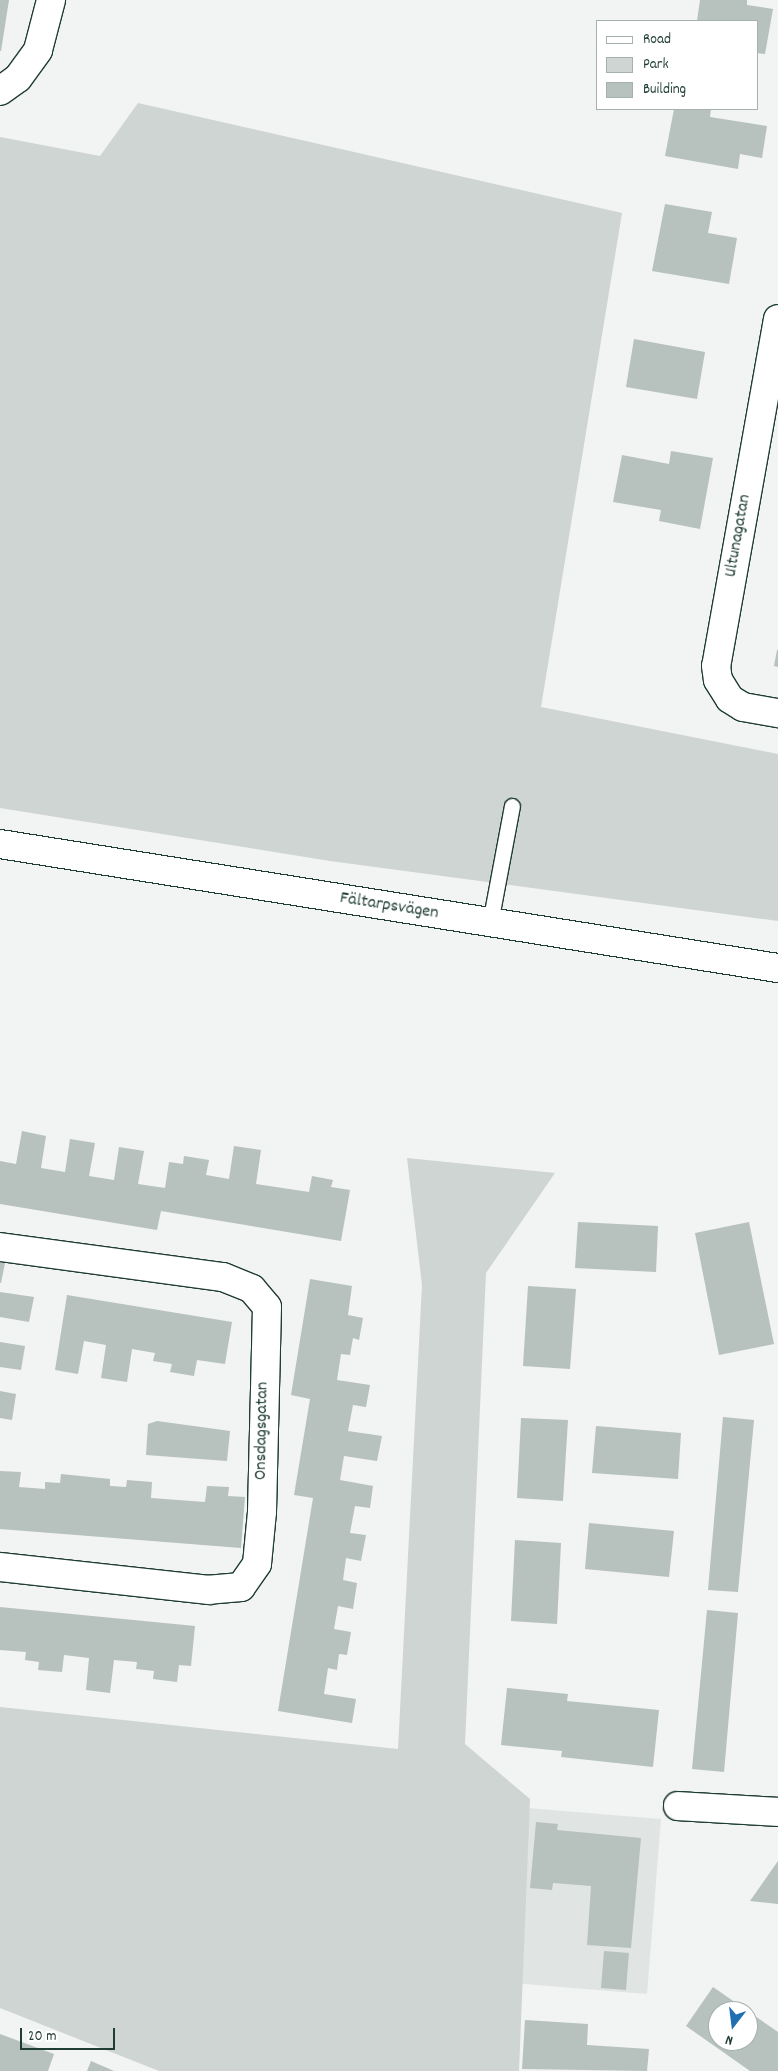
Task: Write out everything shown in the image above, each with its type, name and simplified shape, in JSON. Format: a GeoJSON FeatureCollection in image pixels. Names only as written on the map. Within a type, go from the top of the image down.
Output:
{"type":"FeatureCollection","features":[{"type":"Feature","properties":{"kind":"street"},"geometry":{"type":"LineString","coordinates":[[0,91],[18,78],[38,50],[51,0]]}},
{"type":"Feature","properties":{"kind":"street","name":"Ultunagatan"},"geometry":{"type":"LineString","coordinates":[[778,319],[716,666],[718,680],[730,700],[743,707],[778,714]]}},
{"type":"Feature","properties":{"kind":"street","name":"Fältarpsvägen"},"geometry":{"type":"LineString","coordinates":[[0,844],[778,968]]}},
{"type":"Feature","properties":{"kind":"street","name":"Onsdagsgatan"},"geometry":{"type":"LineString","coordinates":[[0,1247],[223,1277],[252,1289],[267,1307],[262,1512],[257,1564],[241,1587],[209,1590],[0,1567]]}},
{"type":"Feature","properties":{"kind":"street"},"geometry":{"type":"LineString","coordinates":[[678,1806],[778,1812]]}},
{"type":"Feature","properties":{"kind":"lane"},"geometry":{"type":"LineString","coordinates":[[490,923],[512,806]]}},
{"type":"Feature","properties":{"kind":"shaded area"},"geometry":{"type":"Polygon","coordinates":[[[527,1808],[661,1819],[647,1994],[512,1983],[527,1808]]]}},
{"type":"Feature","properties":{"kind":"green space"},"geometry":{"type":"Polygon","coordinates":[[[138,103],[622,213],[541,707],[778,754],[778,921],[330,861],[0,808],[0,137],[100,156],[138,103]]]}},
{"type":"Feature","properties":{"kind":"green space"},"geometry":{"type":"Polygon","coordinates":[[[407,1158],[555,1173],[486,1273],[465,1744],[530,1799],[519,2071],[159,2071],[0,2008],[0,1707],[398,1749],[422,1285],[407,1158]]]}},
{"type":"Feature","properties":{"kind":"building"},"geometry":{"type":"Polygon","coordinates":[[[0,0],[9,0],[1,51],[0,51],[0,0]]]}},
{"type":"Feature","properties":{"kind":"building"},"geometry":{"type":"Polygon","coordinates":[[[700,0],[747,0],[747,5],[773,9],[765,54],[758,53],[758,20],[697,20],[700,0]]]}},
{"type":"Feature","properties":{"kind":"building"},"geometry":{"type":"Polygon","coordinates":[[[674,110],[711,110],[710,117],[767,126],[762,158],[740,154],[738,169],[665,156],[674,110]]]}},
{"type":"Feature","properties":{"kind":"building"},"geometry":{"type":"Polygon","coordinates":[[[665,204],[712,212],[708,233],[737,238],[729,284],[652,271],[665,204]]]}},
{"type":"Feature","properties":{"kind":"building"},"geometry":{"type":"Polygon","coordinates":[[[634,339],[705,352],[697,399],[626,387],[634,339]]]}},
{"type":"Feature","properties":{"kind":"building"},"geometry":{"type":"Polygon","coordinates":[[[671,451],[713,458],[700,529],[659,521],[661,510],[613,502],[622,455],[669,464],[671,451]]]}},
{"type":"Feature","properties":{"kind":"building"},"geometry":{"type":"Polygon","coordinates":[[[778,650],[778,667],[774,666],[778,650]]]}},
{"type":"Feature","properties":{"kind":"building"},"geometry":{"type":"Polygon","coordinates":[[[22,1131],[46,1136],[41,1168],[65,1172],[70,1139],[95,1143],[89,1176],[114,1180],[119,1147],[144,1151],[138,1184],[165,1188],[169,1162],[183,1164],[184,1156],[209,1160],[206,1175],[229,1179],[234,1146],[261,1150],[256,1184],[309,1192],[312,1176],[333,1180],[331,1187],[350,1190],[341,1241],[161,1211],[157,1230],[0,1204],[0,1161],[16,1164],[22,1131]]]}},
{"type":"Feature","properties":{"kind":"building"},"geometry":{"type":"Polygon","coordinates":[[[578,1222],[658,1226],[656,1272],[575,1268],[578,1222]]]}},
{"type":"Feature","properties":{"kind":"building"},"geometry":{"type":"Polygon","coordinates":[[[749,1222],[774,1344],[719,1355],[695,1233],[749,1222]]]}},
{"type":"Feature","properties":{"kind":"building"},"geometry":{"type":"Polygon","coordinates":[[[0,1262],[5,1263],[1,1283],[0,1283],[0,1262]]]}},
{"type":"Feature","properties":{"kind":"building"},"geometry":{"type":"Polygon","coordinates":[[[310,1279],[352,1286],[348,1315],[363,1318],[359,1340],[353,1338],[350,1355],[341,1354],[337,1380],[370,1385],[366,1407],[353,1405],[348,1431],[382,1436],[377,1461],[344,1456],[340,1480],[373,1486],[370,1508],[355,1506],[350,1533],[366,1535],[361,1561],[346,1558],[343,1580],[357,1583],[353,1609],[338,1606],[334,1629],[351,1632],[347,1655],[339,1654],[337,1670],[328,1668],[324,1694],[356,1699],[352,1723],[278,1711],[313,1498],[294,1495],[310,1399],[291,1395],[310,1279]]]}},
{"type":"Feature","properties":{"kind":"building"},"geometry":{"type":"Polygon","coordinates":[[[528,1286],[576,1289],[570,1369],[523,1366],[528,1286]]]}},
{"type":"Feature","properties":{"kind":"building"},"geometry":{"type":"Polygon","coordinates":[[[0,1292],[34,1297],[29,1322],[0,1317],[0,1292]]]}},
{"type":"Feature","properties":{"kind":"building"},"geometry":{"type":"Polygon","coordinates":[[[67,1295],[232,1322],[225,1364],[197,1360],[194,1376],[170,1372],[172,1364],[153,1361],[155,1353],[132,1349],[127,1382],[101,1378],[106,1345],[84,1341],[78,1374],[55,1370],[67,1295]]]}},
{"type":"Feature","properties":{"kind":"building"},"geometry":{"type":"Polygon","coordinates":[[[0,1342],[25,1346],[21,1370],[0,1367],[0,1342]]]}},
{"type":"Feature","properties":{"kind":"building"},"geometry":{"type":"Polygon","coordinates":[[[0,1391],[16,1394],[12,1420],[0,1418],[0,1391]]]}},
{"type":"Feature","properties":{"kind":"building"},"geometry":{"type":"Polygon","coordinates":[[[723,1417],[754,1420],[738,1592],[708,1590],[723,1417]]]}},
{"type":"Feature","properties":{"kind":"building"},"geometry":{"type":"Polygon","coordinates":[[[521,1418],[568,1420],[563,1501],[517,1498],[521,1418]]]}},
{"type":"Feature","properties":{"kind":"building"},"geometry":{"type":"Polygon","coordinates":[[[157,1421],[230,1431],[227,1461],[146,1455],[148,1424],[157,1421]]]}},
{"type":"Feature","properties":{"kind":"building"},"geometry":{"type":"Polygon","coordinates":[[[596,1426],[681,1433],[678,1479],[592,1473],[596,1426]]]}},
{"type":"Feature","properties":{"kind":"building"},"geometry":{"type":"Polygon","coordinates":[[[0,1471],[21,1472],[19,1487],[45,1489],[45,1482],[60,1483],[61,1474],[110,1479],[110,1486],[126,1487],[127,1480],[152,1482],[151,1498],[205,1502],[207,1486],[229,1487],[228,1496],[245,1497],[241,1548],[0,1529],[0,1471]]]}},
{"type":"Feature","properties":{"kind":"building"},"geometry":{"type":"Polygon","coordinates":[[[589,1523],[674,1531],[669,1577],[585,1569],[589,1523]]]}},
{"type":"Feature","properties":{"kind":"building"},"geometry":{"type":"Polygon","coordinates":[[[515,1540],[561,1543],[557,1624],[511,1621],[515,1540]]]}},
{"type":"Feature","properties":{"kind":"building"},"geometry":{"type":"Polygon","coordinates":[[[0,1607],[195,1626],[191,1666],[179,1665],[177,1682],[153,1679],[154,1671],[136,1669],[137,1662],[114,1660],[110,1693],[86,1690],[89,1658],[64,1655],[62,1672],[38,1670],[39,1662],[25,1660],[26,1652],[0,1650],[0,1607]]]}},
{"type":"Feature","properties":{"kind":"building"},"geometry":{"type":"Polygon","coordinates":[[[707,1610],[738,1613],[724,1772],[692,1769],[707,1610]]]}},
{"type":"Feature","properties":{"kind":"building"},"geometry":{"type":"Polygon","coordinates":[[[507,1688],[568,1694],[567,1701],[659,1710],[653,1767],[561,1757],[562,1751],[501,1745],[507,1688]]]}},
{"type":"Feature","properties":{"kind":"building"},"geometry":{"type":"Polygon","coordinates":[[[536,1822],[558,1824],[557,1830],[641,1838],[631,1948],[587,1945],[591,1886],[553,1883],[552,1890],[530,1888],[536,1822]]]}},
{"type":"Feature","properties":{"kind":"building"},"geometry":{"type":"Polygon","coordinates":[[[778,1861],[778,1904],[750,1901],[778,1861]]]}},
{"type":"Feature","properties":{"kind":"building"},"geometry":{"type":"Polygon","coordinates":[[[604,1951],[629,1953],[626,1990],[601,1988],[604,1951]]]}},
{"type":"Feature","properties":{"kind":"building"},"geometry":{"type":"Polygon","coordinates":[[[713,1987],[733,2001],[708,2001],[708,2041],[686,2026],[713,1987]]]}},
{"type":"Feature","properties":{"kind":"building"},"geometry":{"type":"Polygon","coordinates":[[[758,2018],[778,2032],[778,2071],[750,2071],[722,2051],[758,2051],[758,2018]]]}},
{"type":"Feature","properties":{"kind":"building"},"geometry":{"type":"Polygon","coordinates":[[[525,2020],[588,2024],[587,2045],[649,2049],[647,2071],[522,2069],[525,2020]]]}},
{"type":"Feature","properties":{"kind":"building"},"geometry":{"type":"Polygon","coordinates":[[[0,2034],[54,2054],[48,2071],[0,2071],[0,2034]]]}},
{"type":"Feature","properties":{"kind":"building"},"geometry":{"type":"Polygon","coordinates":[[[91,2061],[114,2071],[87,2071],[91,2061]]]}}]}
